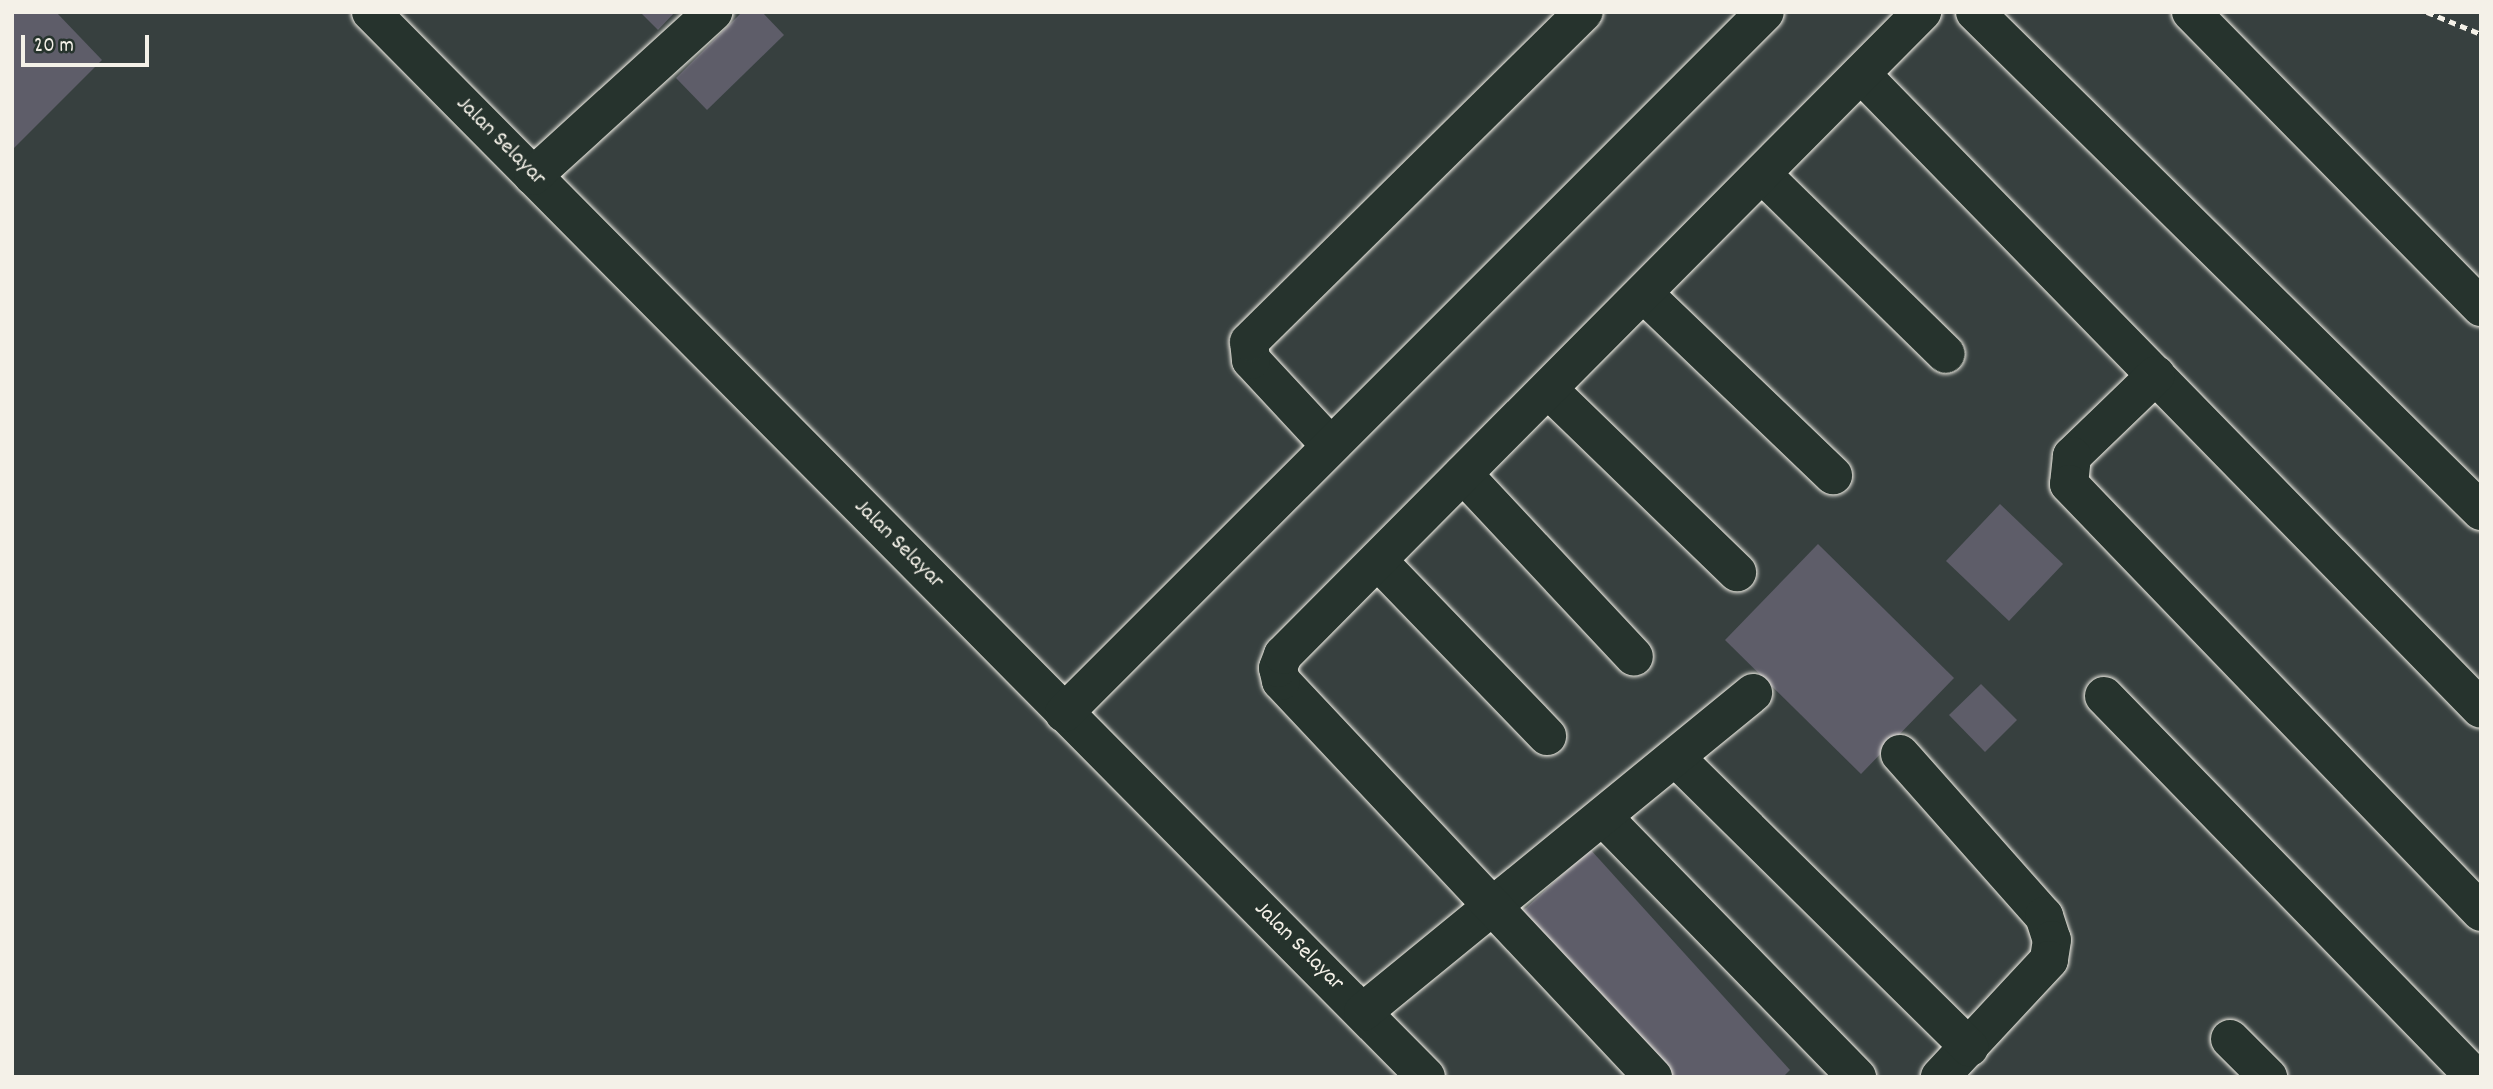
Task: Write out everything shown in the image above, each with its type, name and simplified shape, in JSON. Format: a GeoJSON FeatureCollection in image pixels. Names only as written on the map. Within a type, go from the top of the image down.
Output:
{"type":"FeatureCollection","features":[{"type":"Feature","properties":{"kind":"street","name":"Jalan Selayar"},"geometry":{"type":"LineString","coordinates":[[371,12],[1426,1077]]}},
{"type":"Feature","properties":{"kind":"street"},"geometry":{"type":"LineString","coordinates":[[533,176],[713,12]]}},
{"type":"Feature","properties":{"kind":"street"},"geometry":{"type":"LineString","coordinates":[[1330,444],[1251,359],[1249,342],[1584,12]]}},
{"type":"Feature","properties":{"kind":"street"},"geometry":{"type":"LineString","coordinates":[[1653,1077],[1281,681],[1283,655],[1379,562],[1922,12]]}},
{"type":"Feature","properties":{"kind":"street"},"geometry":{"type":"LineString","coordinates":[[1975,12],[2481,511]]}},
{"type":"Feature","properties":{"kind":"street"},"geometry":{"type":"LineString","coordinates":[[2191,12],[2481,307]]}},
{"type":"Feature","properties":{"kind":"street"},"geometry":{"type":"LineString","coordinates":[[1064,713],[1746,19]]}},
{"type":"Feature","properties":{"kind":"street"},"geometry":{"type":"LineString","coordinates":[[1861,74],[2481,709]]}},
{"type":"Feature","properties":{"kind":"street"},"geometry":{"type":"LineString","coordinates":[[1762,174],[1946,354]]}},
{"type":"Feature","properties":{"kind":"street"},"geometry":{"type":"LineString","coordinates":[[1644,294],[1833,475]]}},
{"type":"Feature","properties":{"kind":"street"},"geometry":{"type":"LineString","coordinates":[[2156,374],[2073,456],[2069,484],[2481,912]]}},
{"type":"Feature","properties":{"kind":"street"},"geometry":{"type":"LineString","coordinates":[[1549,390],[1737,572]]}},
{"type":"Feature","properties":{"kind":"street"},"geometry":{"type":"LineString","coordinates":[[1463,474],[1634,656]]}},
{"type":"Feature","properties":{"kind":"street"},"geometry":{"type":"LineString","coordinates":[[1379,562],[1547,736]]}},
{"type":"Feature","properties":{"kind":"street"},"geometry":{"type":"LineString","coordinates":[[1363,1012],[1493,905],[1605,819],[1753,693]]}},
{"type":"Feature","properties":{"kind":"street"},"geometry":{"type":"LineString","coordinates":[[2104,696],[2475,1077]]}},
{"type":"Feature","properties":{"kind":"street"},"geometry":{"type":"LineString","coordinates":[[1900,754],[2044,916],[2052,940],[2049,960],[1940,1077]]}},
{"type":"Feature","properties":{"kind":"street"},"geometry":{"type":"LineString","coordinates":[[1676,758],[1969,1047]]}},
{"type":"Feature","properties":{"kind":"street"},"geometry":{"type":"LineString","coordinates":[[1605,819],[1857,1077]]}},
{"type":"Feature","properties":{"kind":"street"},"geometry":{"type":"LineString","coordinates":[[2230,1039],[2268,1077]]}},
{"type":"Feature","properties":{"kind":"path"},"geometry":{"type":"LineString","coordinates":[[2427,12],[2481,34]]}},
{"type":"Feature","properties":{"kind":"shaded area"},"geometry":{"type":"Polygon","coordinates":[[[12,12],[2481,12],[2481,1077],[12,1077],[12,12]]]}},
{"type":"Feature","properties":{"kind":"building"},"geometry":{"type":"Polygon","coordinates":[[[12,12],[56,12],[102,60],[12,150],[12,12]]]}},
{"type":"Feature","properties":{"kind":"building"},"geometry":{"type":"Polygon","coordinates":[[[640,12],[675,12],[658,30],[640,12]]]}},
{"type":"Feature","properties":{"kind":"building"},"geometry":{"type":"Polygon","coordinates":[[[742,12],[762,12],[784,35],[707,110],[676,78],[742,12]]]}},
{"type":"Feature","properties":{"kind":"building"},"geometry":{"type":"Polygon","coordinates":[[[2000,504],[2063,564],[2009,621],[1946,561],[2000,504]]]}},
{"type":"Feature","properties":{"kind":"building"},"geometry":{"type":"Polygon","coordinates":[[[1818,544],[1954,678],[1861,774],[1725,640],[1818,544]]]}},
{"type":"Feature","properties":{"kind":"building"},"geometry":{"type":"Polygon","coordinates":[[[1981,684],[2017,720],[1985,752],[1949,715],[1981,684]]]}},
{"type":"Feature","properties":{"kind":"building"},"geometry":{"type":"Polygon","coordinates":[[[1590,849],[1790,1070],[1783,1077],[1655,1077],[1514,919],[1590,849]]]}}]}
